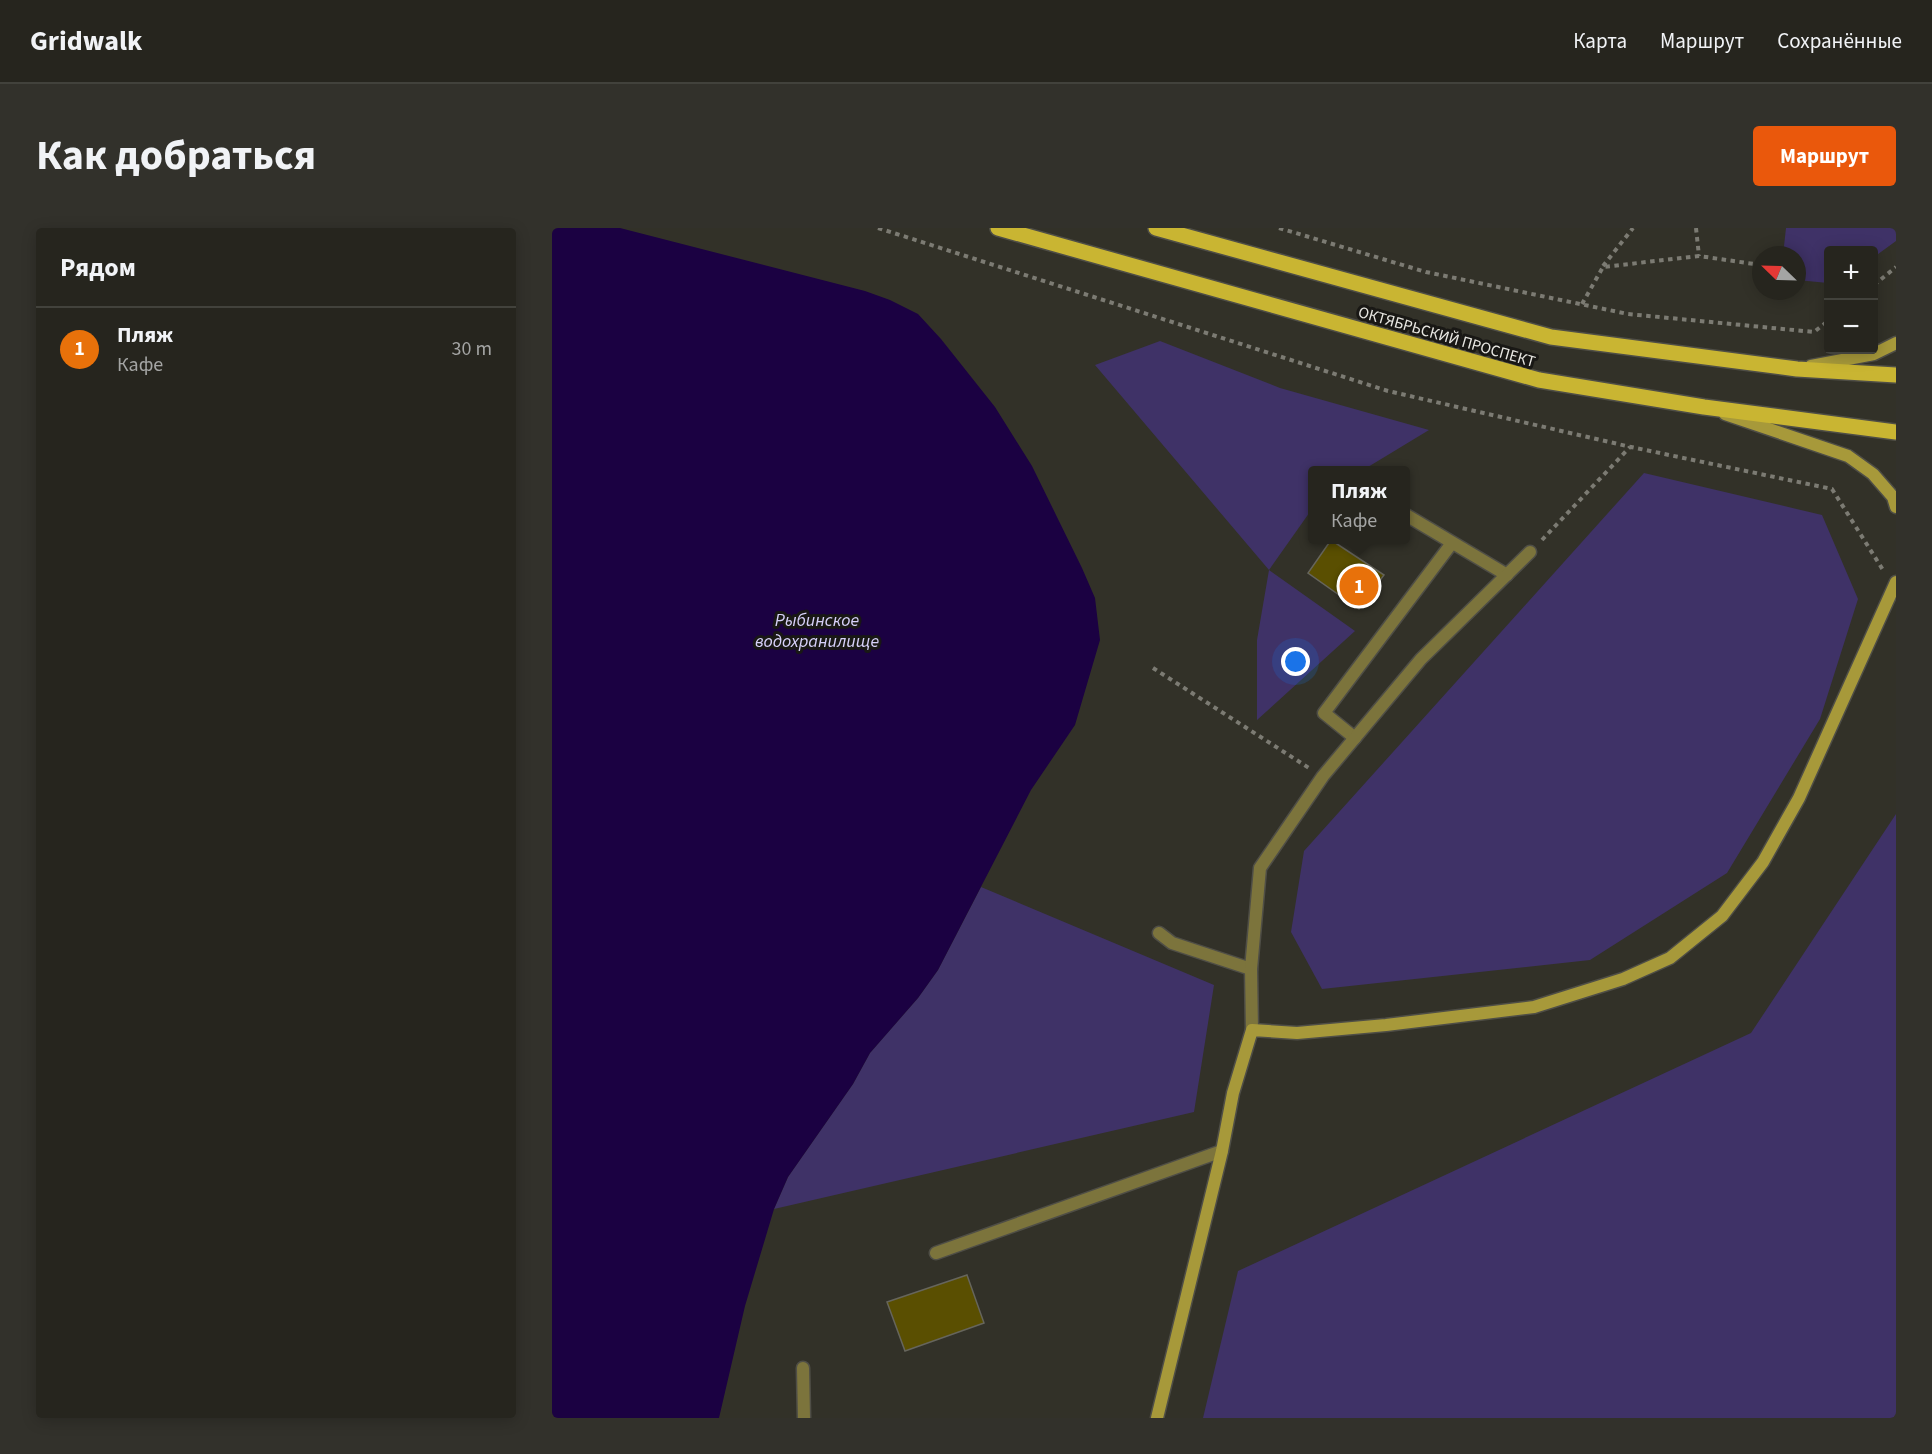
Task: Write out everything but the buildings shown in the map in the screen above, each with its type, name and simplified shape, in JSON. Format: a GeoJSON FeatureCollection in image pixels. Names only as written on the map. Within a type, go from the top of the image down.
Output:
{"type":"FeatureCollection","features":[{"type":"Feature","properties":{"kind":"main road","name":"ОКТЯБРЬСКИЙ ПРОСПЕКТ"},"geometry":{"type":"LineString","coordinates":[[998,228],[1539,381],[1704,407],[1896,432]]}},
{"type":"Feature","properties":{"kind":"main road","name":"ОКТЯБРЬСКИЙ ПРОСПЕКТ"},"geometry":{"type":"LineString","coordinates":[[1156,228],[1551,337],[1797,369],[1896,375]]}},
{"type":"Feature","properties":{"kind":"street"},"geometry":{"type":"LineString","coordinates":[[1797,369],[1874,354],[1896,343]]}},
{"type":"Feature","properties":{"kind":"street"},"geometry":{"type":"LineString","coordinates":[[1704,407],[1848,456],[1873,474],[1893,497],[1896,507]]}},
{"type":"Feature","properties":{"kind":"street"},"geometry":{"type":"LineString","coordinates":[[1410,517],[1507,576]]}},
{"type":"Feature","properties":{"kind":"street"},"geometry":{"type":"LineString","coordinates":[[1355,738],[1324,713],[1452,543]]}},
{"type":"Feature","properties":{"kind":"street"},"geometry":{"type":"LineString","coordinates":[[1157,1418],[1222,1151],[1233,1093],[1252,1030],[1251,969],[1260,868],[1323,776],[1421,659],[1530,552]]}},
{"type":"Feature","properties":{"kind":"street"},"geometry":{"type":"LineString","coordinates":[[1252,1030],[1297,1033],[1534,1007],[1623,979],[1670,958],[1722,916],[1762,861],[1799,798],[1896,582]]}},
{"type":"Feature","properties":{"kind":"street"},"geometry":{"type":"LineString","coordinates":[[1160,933],[1172,944],[1251,969]]}},
{"type":"Feature","properties":{"kind":"street"},"geometry":{"type":"LineString","coordinates":[[936,1253],[1222,1151]]}},
{"type":"Feature","properties":{"kind":"street"},"geometry":{"type":"LineString","coordinates":[[803,1368],[804,1418]]}},
{"type":"Feature","properties":{"kind":"path"},"geometry":{"type":"LineString","coordinates":[[878,228],[1388,391],[1630,447],[1832,489],[1883,570]]}},
{"type":"Feature","properties":{"kind":"path"},"geometry":{"type":"LineString","coordinates":[[1279,228],[1426,272],[1628,314],[1814,332],[1824,324]]}},
{"type":"Feature","properties":{"kind":"path"},"geometry":{"type":"LineString","coordinates":[[1582,304],[1603,267],[1633,228]]}},
{"type":"Feature","properties":{"kind":"path"},"geometry":{"type":"LineString","coordinates":[[1696,228],[1699,256]]}},
{"type":"Feature","properties":{"kind":"path"},"geometry":{"type":"LineString","coordinates":[[1603,267],[1699,256],[1752,264]]}},
{"type":"Feature","properties":{"kind":"path"},"geometry":{"type":"LineString","coordinates":[[1878,282],[1896,267]]}},
{"type":"Feature","properties":{"kind":"path"},"geometry":{"type":"LineString","coordinates":[[1530,552],[1630,447]]}},
{"type":"Feature","properties":{"kind":"path"},"geometry":{"type":"LineString","coordinates":[[1153,668],[1323,776]]}},
{"type":"Feature","properties":{"kind":"shaded area"},"geometry":{"type":"Polygon","coordinates":[[[1786,228],[1896,228],[1896,241],[1878,254],[1878,246],[1824,246],[1824,283],[1806,281],[1806,246],[1784,246],[1786,228]]]}},
{"type":"Feature","properties":{"kind":"shaded area"},"geometry":{"type":"Polygon","coordinates":[[[1160,341],[1280,388],[1429,430],[1370,466],[1308,466],[1308,515],[1269,570],[1095,365],[1160,341]]]}},
{"type":"Feature","properties":{"kind":"shaded area"},"geometry":{"type":"Polygon","coordinates":[[[1644,473],[1822,515],[1858,599],[1820,719],[1727,873],[1590,960],[1322,989],[1291,932],[1304,851],[1644,473]]]}},
{"type":"Feature","properties":{"kind":"shaded area"},"geometry":{"type":"Polygon","coordinates":[[[1269,570],[1355,631],[1257,720],[1257,640],[1269,570]]]}},
{"type":"Feature","properties":{"kind":"shaded area"},"geometry":{"type":"Polygon","coordinates":[[[1896,814],[1896,1418],[1203,1418],[1238,1271],[1751,1033],[1896,814]]]}},
{"type":"Feature","properties":{"kind":"shaded area"},"geometry":{"type":"Polygon","coordinates":[[[981,887],[1214,985],[1194,1112],[774,1209],[788,1177],[853,1084],[870,1053],[918,998],[938,970],[981,887]]]}},
{"type":"Feature","properties":{"kind":"water","name":"Рыбинское водохранилище"},"geometry":{"type":"Polygon","coordinates":[[[552,228],[620,228],[865,291],[918,314],[995,407],[1032,466],[1095,598],[1100,640],[1075,725],[1031,790],[938,970],[918,998],[870,1053],[853,1084],[788,1177],[774,1209],[745,1306],[719,1418],[552,1418],[552,228]]]}},
{"type":"Feature","properties":{"kind":"place","name":"Пляж"},"geometry":{"type":"Point","coordinates":[1359,586]}}]}
